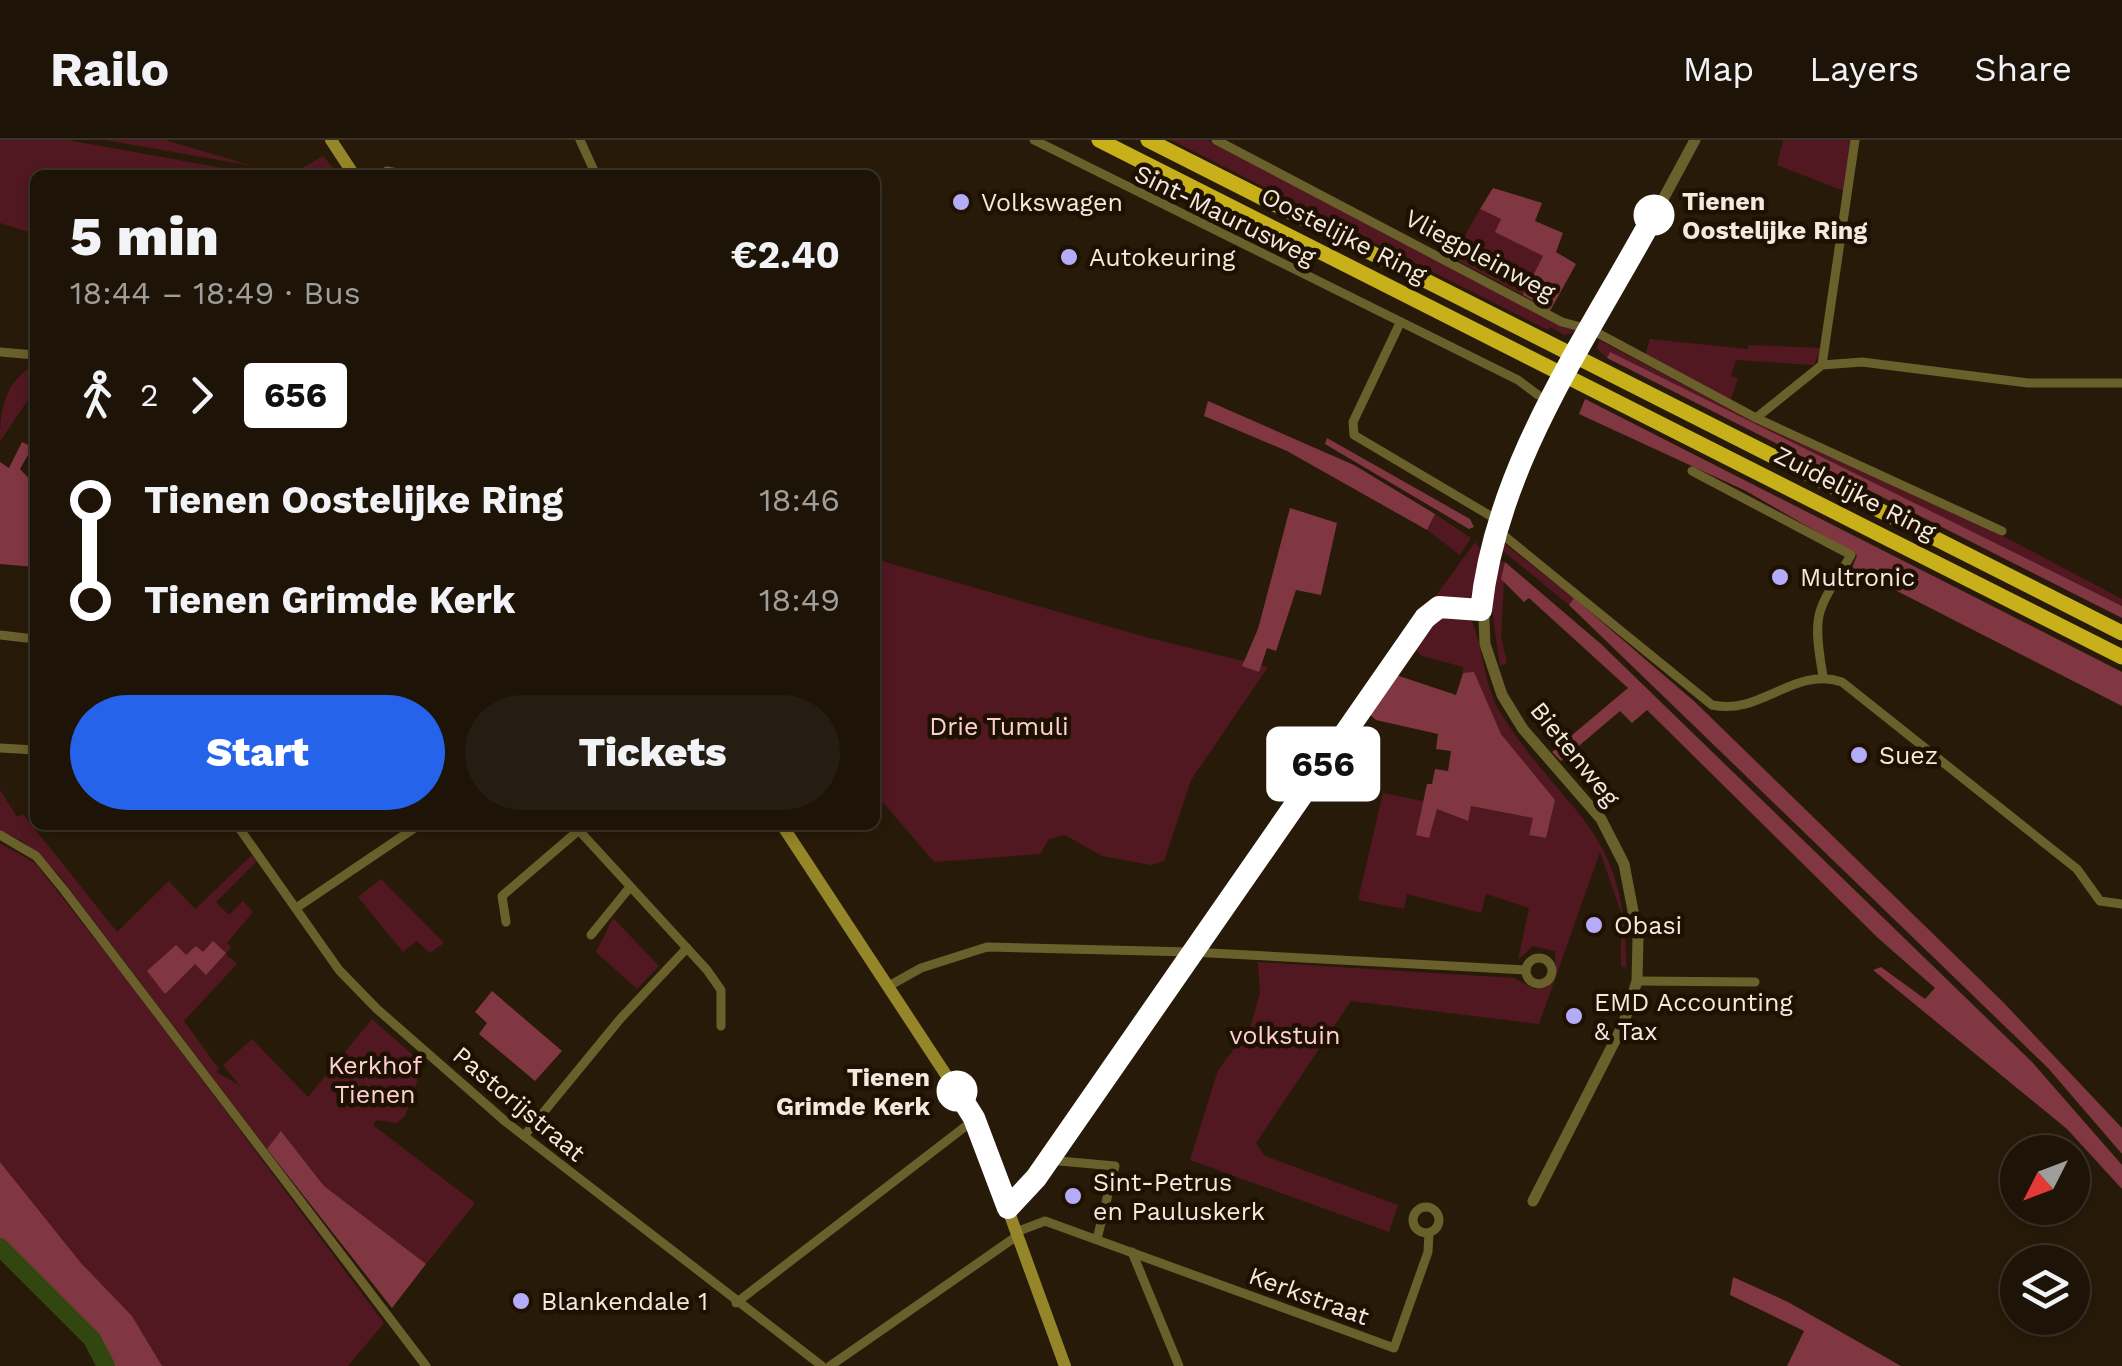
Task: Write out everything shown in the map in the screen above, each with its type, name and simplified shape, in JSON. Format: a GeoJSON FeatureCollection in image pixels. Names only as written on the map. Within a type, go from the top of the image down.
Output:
{"type":"FeatureCollection","features":[{"type":"Feature","properties":{"kind":"highway","name":"Oostelijke Ring"},"geometry":{"type":"LineString","coordinates":[[1099,140],[1565,376]]}},
{"type":"Feature","properties":{"kind":"highway","name":"Oostelijke Ring"},"geometry":{"type":"LineString","coordinates":[[1148,140],[1577,357]]}},
{"type":"Feature","properties":{"kind":"highway","name":"Zuidelijke Ring"},"geometry":{"type":"LineString","coordinates":[[1577,357],[2122,632]]}},
{"type":"Feature","properties":{"kind":"highway","name":"Zuidelijke Ring"},"geometry":{"type":"LineString","coordinates":[[1565,376],[2122,656]]}},
{"type":"Feature","properties":{"kind":"main road"},"geometry":{"type":"LineString","coordinates":[[331,140],[351,170]]}},
{"type":"Feature","properties":{"kind":"main road"},"geometry":{"type":"LineString","coordinates":[[785,830],[974,1118],[1065,1366]]}},
{"type":"Feature","properties":{"kind":"street"},"geometry":{"type":"LineString","coordinates":[[580,140],[594,170]]}},
{"type":"Feature","properties":{"kind":"street","name":"Sint-Maurusweg"},"geometry":{"type":"LineString","coordinates":[[1034,140],[1538,394]]}},
{"type":"Feature","properties":{"kind":"street","name":"Vliegpleinweg"},"geometry":{"type":"LineString","coordinates":[[1216,140],[1562,322],[1592,330],[1756,418],[2002,531]]}},
{"type":"Feature","properties":{"kind":"street"},"geometry":{"type":"LineString","coordinates":[[1008,1208],[1024,1195],[1425,618],[1439,607],[1481,610],[1498,526],[1516,472],[1696,140]]}},
{"type":"Feature","properties":{"kind":"street"},"geometry":{"type":"LineString","coordinates":[[1822,365],[1855,140]]}},
{"type":"Feature","properties":{"kind":"street"},"geometry":{"type":"LineString","coordinates":[[1400,322],[1353,422],[1354,435],[1498,526],[1712,705],[1742,707],[1804,678],[1823,676],[1842,682],[2077,869],[2100,901],[2122,904]]}},
{"type":"Feature","properties":{"kind":"street"},"geometry":{"type":"LineString","coordinates":[[0,352],[30,355]]}},
{"type":"Feature","properties":{"kind":"street"},"geometry":{"type":"LineString","coordinates":[[1756,418],[1822,365],[1862,362],[2028,383],[2122,382]]}},
{"type":"Feature","properties":{"kind":"street"},"geometry":{"type":"LineString","coordinates":[[1692,471],[1851,554],[1817,614],[1823,676]]}},
{"type":"Feature","properties":{"kind":"street","name":"Bietenweg"},"geometry":{"type":"LineString","coordinates":[[1481,610],[1484,644],[1502,695],[1522,729],[1600,820],[1624,864],[1638,937],[1637,982],[1623,1024],[1534,1202]]}},
{"type":"Feature","properties":{"kind":"street"},"geometry":{"type":"LineString","coordinates":[[0,636],[30,639]]}},
{"type":"Feature","properties":{"kind":"street"},"geometry":{"type":"LineString","coordinates":[[0,748],[30,750]]}},
{"type":"Feature","properties":{"kind":"street","name":"Pastorijstraat"},"geometry":{"type":"LineString","coordinates":[[241,830],[343,975],[377,1009],[524,1136],[822,1366]]}},
{"type":"Feature","properties":{"kind":"street"},"geometry":{"type":"LineString","coordinates":[[296,908],[413,830]]}},
{"type":"Feature","properties":{"kind":"street"},"geometry":{"type":"LineString","coordinates":[[506,922],[502,896],[574,830]]}},
{"type":"Feature","properties":{"kind":"street"},"geometry":{"type":"LineString","coordinates":[[578,830],[721,990],[721,1026]]}},
{"type":"Feature","properties":{"kind":"street"},"geometry":{"type":"LineString","coordinates":[[0,835],[36,856],[64,890],[426,1366]]}},
{"type":"Feature","properties":{"kind":"street"},"geometry":{"type":"LineString","coordinates":[[591,935],[630,887]]}},
{"type":"Feature","properties":{"kind":"street"},"geometry":{"type":"LineString","coordinates":[[887,987],[921,968],[987,947],[1191,952],[1526,970]]}},
{"type":"Feature","properties":{"kind":"street"},"geometry":{"type":"LineString","coordinates":[[524,1136],[621,1018],[687,948]]}},
{"type":"Feature","properties":{"kind":"street"},"geometry":{"type":"LineString","coordinates":[[1637,982],[1756,982]]}},
{"type":"Feature","properties":{"kind":"street"},"geometry":{"type":"LineString","coordinates":[[736,1303],[974,1118]]}},
{"type":"Feature","properties":{"kind":"street"},"geometry":{"type":"LineString","coordinates":[[1048,1160],[1116,1166],[1097,1238]]}},
{"type":"Feature","properties":{"kind":"street","name":"Kerkstraat"},"geometry":{"type":"LineString","coordinates":[[1017,1234],[1045,1221],[1394,1348],[1428,1252],[1428,1233]]}},
{"type":"Feature","properties":{"kind":"street"},"geometry":{"type":"LineString","coordinates":[[830,1366],[1017,1234]]}},
{"type":"Feature","properties":{"kind":"street"},"geometry":{"type":"LineString","coordinates":[[1132,1252],[1180,1366]]}},
{"type":"Feature","properties":{"kind":"green space"},"geometry":{"type":"Polygon","coordinates":[[[0,140],[68,140],[233,170],[30,170],[30,232],[0,223],[0,140]]]}},
{"type":"Feature","properties":{"kind":"green space"},"geometry":{"type":"Polygon","coordinates":[[[105,140],[165,140],[253,166],[105,140]]]}},
{"type":"Feature","properties":{"kind":"green space"},"geometry":{"type":"Polygon","coordinates":[[[1171,140],[1207,140],[1580,331],[1564,335],[1550,327],[1548,330],[1171,140]]]}},
{"type":"Feature","properties":{"kind":"green space"},"geometry":{"type":"Polygon","coordinates":[[[1783,140],[1851,140],[1844,191],[1777,165],[1783,140]]]}},
{"type":"Feature","properties":{"kind":"green space"},"geometry":{"type":"Polygon","coordinates":[[[323,156],[335,170],[299,170],[323,156]]]}},
{"type":"Feature","properties":{"kind":"green space"},"geometry":{"type":"Polygon","coordinates":[[[1480,209],[1501,219],[1496,232],[1543,256],[1523,295],[1452,258],[1480,209]]]}},
{"type":"Feature","properties":{"kind":"green space"},"geometry":{"type":"Polygon","coordinates":[[[1650,339],[1747,349],[1749,345],[1821,348],[1814,365],[1736,360],[1731,376],[1738,379],[1730,401],[1645,355],[1650,339]]]}},
{"type":"Feature","properties":{"kind":"green space"},"geometry":{"type":"Polygon","coordinates":[[[1599,340],[1720,404],[2003,536],[2122,599],[2122,606],[1610,353],[1607,358],[1597,349],[1599,340]]]}},
{"type":"Feature","properties":{"kind":"green space"},"geometry":{"type":"Polygon","coordinates":[[[30,368],[30,397],[0,441],[6,397],[30,368]]]}},
{"type":"Feature","properties":{"kind":"green space"},"geometry":{"type":"Polygon","coordinates":[[[1435,514],[1471,538],[1460,555],[1427,530],[1435,514]]]}},
{"type":"Feature","properties":{"kind":"green space"},"geometry":{"type":"Polygon","coordinates":[[[1475,542],[1483,553],[1469,601],[1428,607],[1475,542]]]}},
{"type":"Feature","properties":{"kind":"green space"},"geometry":{"type":"Polygon","coordinates":[[[1502,542],[1574,598],[1569,605],[1502,550],[1502,542]]]}},
{"type":"Feature","properties":{"kind":"green space","name":"Drie Tumuli"},"geometry":{"type":"Polygon","coordinates":[[[880,560],[1149,638],[1268,667],[1191,780],[1164,861],[1151,865],[1102,856],[1065,835],[1049,839],[1040,854],[934,862],[880,799],[880,560]]]}},
{"type":"Feature","properties":{"kind":"green space"},"geometry":{"type":"Polygon","coordinates":[[[1496,562],[1505,562],[1501,636],[1507,663],[1500,666],[1491,602],[1496,562]]]}},
{"type":"Feature","properties":{"kind":"green space"},"geometry":{"type":"Polygon","coordinates":[[[1438,613],[1469,617],[1500,712],[1588,825],[1604,852],[1616,882],[1624,920],[1626,967],[1621,966],[1621,912],[1600,852],[1556,976],[1555,951],[1533,946],[1518,960],[1529,908],[1486,894],[1481,913],[1407,894],[1404,909],[1358,900],[1383,793],[1423,801],[1416,835],[1437,809],[1467,821],[1470,806],[1533,818],[1529,835],[1546,838],[1555,800],[1501,734],[1474,673],[1463,673],[1463,667],[1422,656],[1411,646],[1426,622],[1438,613]]]}},
{"type":"Feature","properties":{"kind":"green space","name":"Kerkhof Tienen"},"geometry":{"type":"Polygon","coordinates":[[[0,790],[17,817],[23,814],[30,830],[36,830],[117,932],[169,881],[195,909],[252,855],[257,861],[216,902],[229,915],[243,901],[253,912],[227,943],[231,947],[226,954],[237,964],[184,1021],[219,1069],[216,1072],[239,1085],[223,1065],[252,1039],[308,1097],[372,1019],[423,1064],[405,1116],[397,1123],[377,1120],[373,1125],[475,1203],[426,1264],[325,1187],[282,1132],[267,1149],[58,874],[24,842],[0,831],[0,790]]]}},
{"type":"Feature","properties":{"kind":"green space"},"geometry":{"type":"Polygon","coordinates":[[[0,843],[35,863],[384,1323],[348,1366],[162,1366],[132,1316],[81,1263],[0,1162],[0,843]]]}},
{"type":"Feature","properties":{"kind":"green space"},"geometry":{"type":"Polygon","coordinates":[[[381,879],[444,943],[430,953],[417,941],[403,952],[358,897],[381,879]]]}},
{"type":"Feature","properties":{"kind":"green space"},"geometry":{"type":"Polygon","coordinates":[[[613,918],[659,966],[637,989],[596,952],[613,918]]]}},
{"type":"Feature","properties":{"kind":"green space","name":"volkstuin"},"geometry":{"type":"Polygon","coordinates":[[[1258,962],[1514,978],[1535,989],[1546,988],[1555,978],[1539,1024],[1351,1001],[1256,1143],[1265,1156],[1398,1205],[1389,1232],[1190,1160],[1218,1070],[1250,1028],[1260,993],[1258,962]]]}},
{"type":"Feature","properties":{"kind":"shaded area"},"geometry":{"type":"Polygon","coordinates":[[[1493,188],[1542,203],[1535,221],[1563,233],[1556,252],[1576,264],[1550,311],[1523,295],[1543,256],[1495,232],[1501,219],[1480,209],[1493,188]]]}},
{"type":"Feature","properties":{"kind":"shaded area"},"geometry":{"type":"Polygon","coordinates":[[[1610,352],[2122,606],[2122,618],[1607,358],[1610,352]]]}},
{"type":"Feature","properties":{"kind":"shaded area"},"geometry":{"type":"Polygon","coordinates":[[[1585,399],[2122,672],[2122,706],[1852,568],[1857,555],[1746,491],[1579,414],[1585,399]]]}},
{"type":"Feature","properties":{"kind":"shaded area"},"geometry":{"type":"Polygon","coordinates":[[[1208,401],[1354,465],[1435,514],[1427,530],[1287,451],[1204,416],[1208,401]]]}},
{"type":"Feature","properties":{"kind":"shaded area"},"geometry":{"type":"Polygon","coordinates":[[[1327,438],[1470,519],[1474,527],[1469,529],[1325,444],[1327,438]]]}},
{"type":"Feature","properties":{"kind":"shaded area"},"geometry":{"type":"Polygon","coordinates":[[[22,442],[30,446],[30,453],[20,469],[30,480],[30,567],[0,564],[0,462],[9,468],[22,442]]]}},
{"type":"Feature","properties":{"kind":"shaded area"},"geometry":{"type":"Polygon","coordinates":[[[1290,508],[1337,523],[1321,595],[1296,590],[1276,651],[1267,648],[1259,672],[1242,666],[1258,629],[1290,508]]]}},
{"type":"Feature","properties":{"kind":"shaded area"},"geometry":{"type":"Polygon","coordinates":[[[1505,562],[1601,644],[2032,1062],[2122,1165],[2122,1189],[2090,1154],[2090,1135],[2072,1135],[1873,970],[1881,967],[1925,999],[1935,988],[1878,938],[1647,710],[1632,723],[1620,711],[1561,761],[1552,752],[1628,688],[1529,598],[1524,602],[1501,579],[1505,562]]]}},
{"type":"Feature","properties":{"kind":"shaded area"},"geometry":{"type":"Polygon","coordinates":[[[1574,598],[1695,702],[2003,1002],[2122,1128],[2122,1154],[2048,1068],[1569,605],[1574,598]]]}},
{"type":"Feature","properties":{"kind":"shaded area"},"geometry":{"type":"Polygon","coordinates":[[[1474,672],[1501,734],[1555,800],[1546,838],[1529,835],[1533,818],[1471,806],[1468,821],[1437,809],[1429,838],[1416,835],[1427,784],[1432,784],[1435,769],[1448,771],[1451,751],[1436,749],[1438,734],[1376,720],[1367,712],[1393,674],[1456,695],[1463,673],[1474,672]]]}},
{"type":"Feature","properties":{"kind":"shaded area"},"geometry":{"type":"Polygon","coordinates":[[[213,941],[226,953],[206,975],[195,964],[165,994],[147,971],[176,945],[186,955],[196,946],[203,952],[213,941]]]}},
{"type":"Feature","properties":{"kind":"shaded area"},"geometry":{"type":"Polygon","coordinates":[[[492,991],[562,1051],[535,1081],[479,1034],[487,1023],[475,1012],[492,991]]]}},
{"type":"Feature","properties":{"kind":"shaded area"},"geometry":{"type":"Polygon","coordinates":[[[281,1131],[324,1186],[426,1264],[392,1308],[267,1149],[281,1131]]]}},
{"type":"Feature","properties":{"kind":"shaded area"},"geometry":{"type":"Polygon","coordinates":[[[0,1162],[81,1263],[132,1316],[162,1366],[106,1366],[92,1339],[0,1247],[0,1162]]]}},
{"type":"Feature","properties":{"kind":"shaded area"},"geometry":{"type":"Polygon","coordinates":[[[1733,1277],[1788,1302],[1901,1366],[1787,1366],[1804,1331],[1730,1295],[1733,1277]]]}},
{"type":"Feature","properties":{"kind":"waterway"},"geometry":{"type":"LineString","coordinates":[[0,1247],[92,1339],[106,1366]]}},
{"type":"Feature","properties":{"kind":"bus line","name":"656"},"geometry":{"type":"LineString","coordinates":[[957,1091],[987,1146],[1008,1208],[1024,1195],[1425,618],[1439,607],[1481,610],[1499,522],[1516,472],[1654,215]]}},
{"type":"Feature","properties":{"kind":"place","name":"Volkswagen"},"geometry":{"type":"Point","coordinates":[961,202]}},
{"type":"Feature","properties":{"kind":"place","name":"Tienen Oostelijke Ring"},"geometry":{"type":"Point","coordinates":[1654,215]}},
{"type":"Feature","properties":{"kind":"place","name":"Autokeuring"},"geometry":{"type":"Point","coordinates":[1069,257]}},
{"type":"Feature","properties":{"kind":"place","name":"Multronic"},"geometry":{"type":"Point","coordinates":[1780,577]}},
{"type":"Feature","properties":{"kind":"place","name":"Suez"},"geometry":{"type":"Point","coordinates":[1859,755]}},
{"type":"Feature","properties":{"kind":"place","name":"Obasi"},"geometry":{"type":"Point","coordinates":[1594,925]}},
{"type":"Feature","properties":{"kind":"place","name":"EMD Accounting & Tax"},"geometry":{"type":"Point","coordinates":[1574,1016]}},
{"type":"Feature","properties":{"kind":"place","name":"Tienen Grimde Kerk"},"geometry":{"type":"Point","coordinates":[957,1091]}},
{"type":"Feature","properties":{"kind":"place","name":"Sint-Petrus en Pauluskerk"},"geometry":{"type":"Point","coordinates":[1073,1196]}},
{"type":"Feature","properties":{"kind":"place","name":"Blankendale 1"},"geometry":{"type":"Point","coordinates":[521,1301]}}]}
